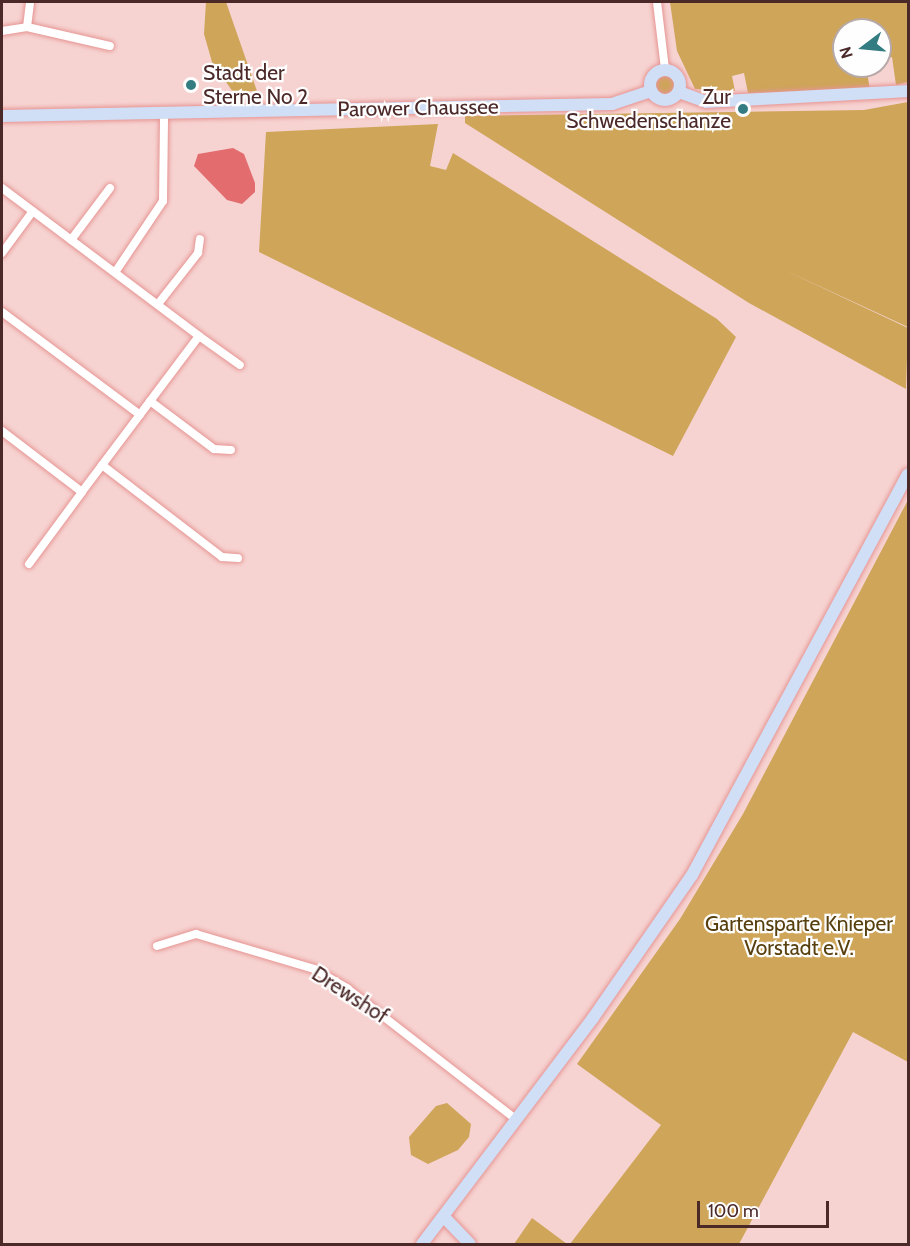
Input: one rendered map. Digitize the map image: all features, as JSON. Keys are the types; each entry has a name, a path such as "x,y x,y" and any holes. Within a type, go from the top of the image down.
{"street":[{"path":"27,27 30,2"},
{"path":"657,2 665,69"},
{"path":"2,31 27,27 110,46"},
{"path":"651,91 652,76 665,69"},
{"path":"665,69 678,76 679,92"},
{"name":"Parower Chaussee","path":"2,116 612,104 651,91 667,100 679,92 706,102 909,91"},
{"path":"116,271 163,201 164,113"},
{"path":"2,188 240,365"},
{"path":"71,240 110,188"},
{"path":"2,253 33,212"},
{"path":"158,304 198,253 200,239"},
{"path":"2,312 140,415"},
{"path":"29,564 199,336"},
{"path":"150,401 214,449 231,450"},
{"path":"3,432 82,492"},
{"path":"102,465 222,557 238,558"},
{"path":"422,1245 517,1120 692,875 909,474"},
{"name":"Drewshof","path":"157,946 196,934 314,969 348,989 517,1120"},
{"path":"444,1217 470,1245"}],"green space":[{"path":"206,2 226,2 257,91 233,92 212,62 204,34"},
{"path":"670,2 908,2 908,82 896,85 892,57 892,18 832,18 832,78 868,78 870,90 748,93 744,73 732,76 735,91 695,89 677,51"},
{"path":"665,75 672,78 675,85 672,92 665,95 658,92 655,85 658,78"},
{"path":"908,102 908,327 780,268 908,328 906,389 749,303 465,123 465,116 864,110"},
{"path":"438,124 430,166 446,170 453,153 717,319 736,337 673,456 259,252 266,132"},
{"name":"Gartensparte Knieper Vorstadt e.V.","path":"908,500 908,1062 853,1032 739,1244 570,1244 661,1125 577,1064 680,919 743,814"},
{"path":"447,1103 471,1124 469,1137 458,1150 428,1164 411,1155 409,1137 436,1106"},
{"path":"532,1218 567,1244 514,1244"}],"shaded area":[{"path":"233,148 244,154 255,183 255,192 242,204 227,200 194,166 198,154"}],"place":[{"name":"Stadt der Sterne No 2","path":"191,85"},
{"name":"Zur Schwedenschanze","path":"743,109"}]}
